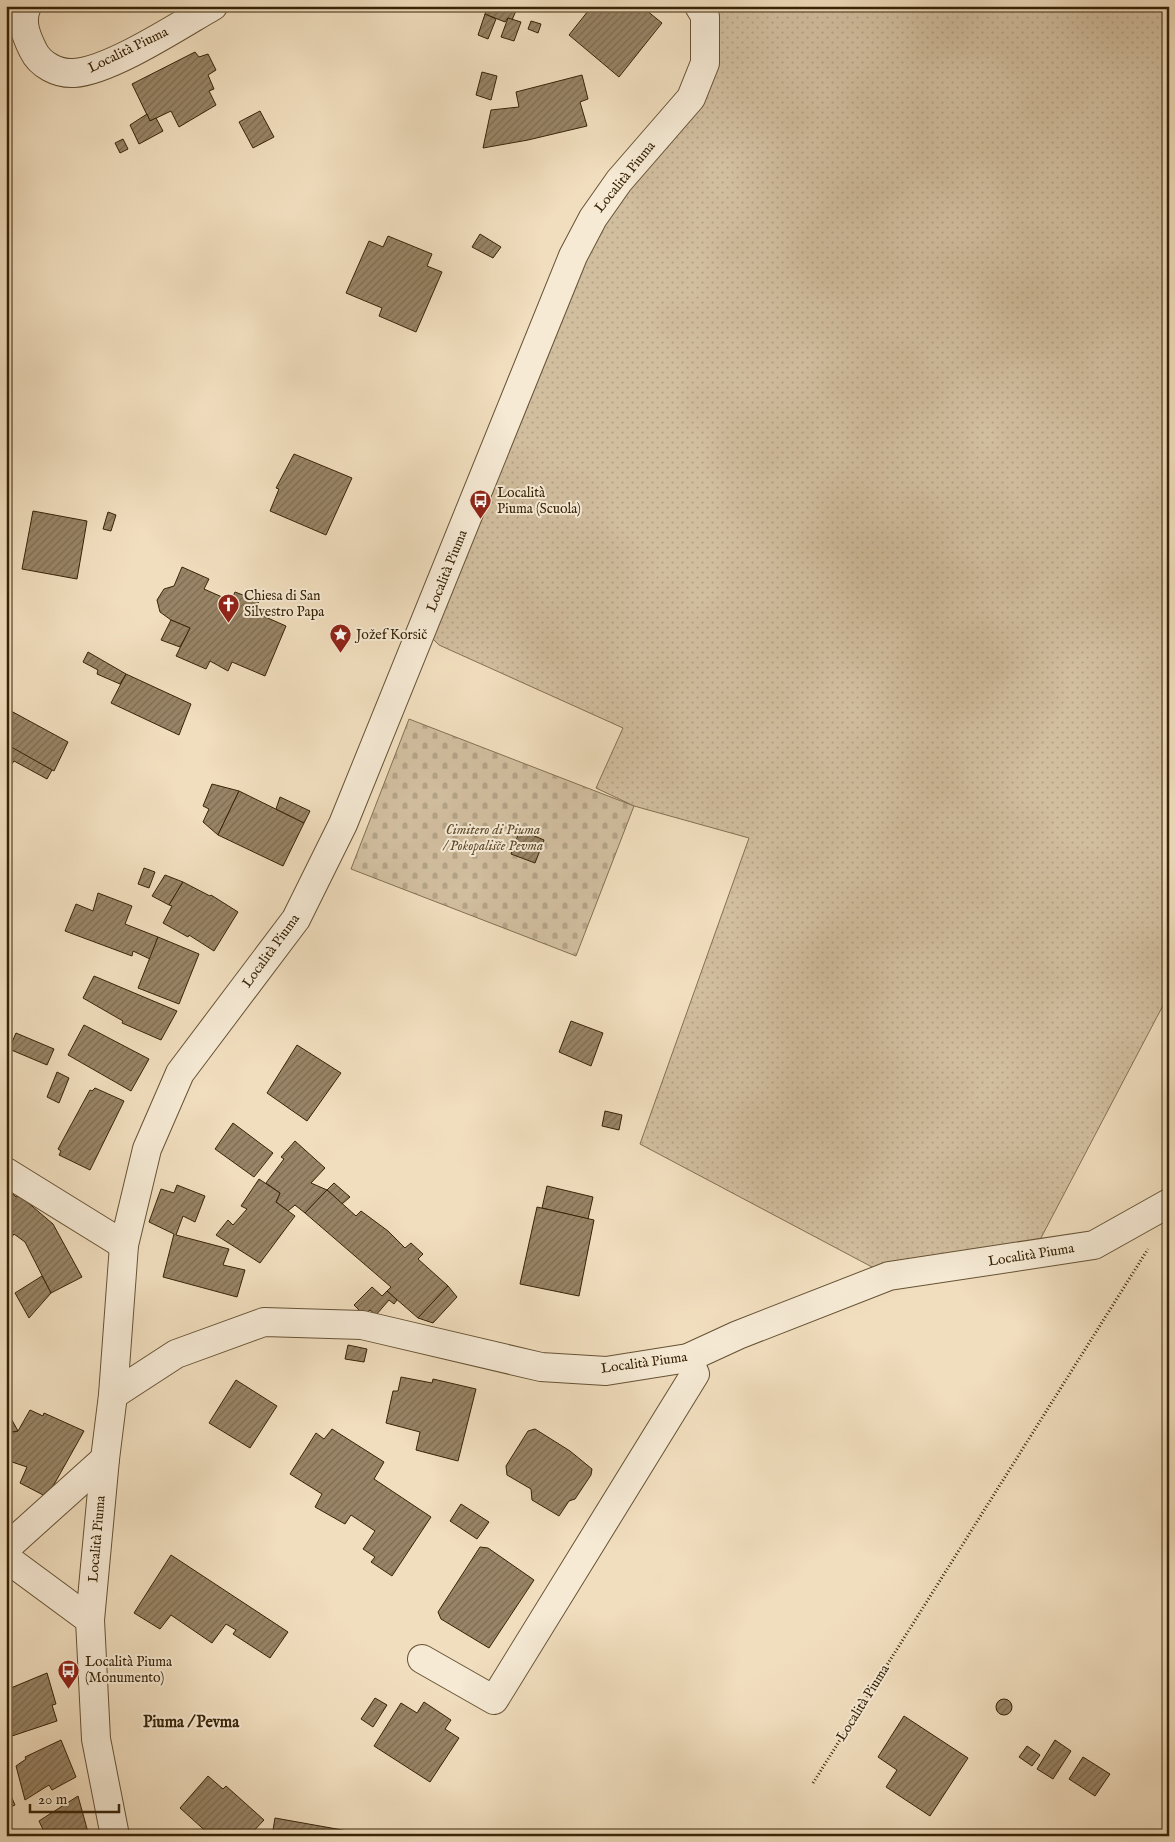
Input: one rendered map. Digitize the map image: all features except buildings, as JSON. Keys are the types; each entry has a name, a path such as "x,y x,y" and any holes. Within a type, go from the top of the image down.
{"street":[{"name":"Località Piuma","path":"27,6 23,24 34,54 48,67 59,72 74,73 94,68 130,52 213,6"},
{"name":"Località Piuma","path":"115,1836 96,1739 90,1620 113,1395 124,1245 147,1150 180,1073 296,919 343,824 573,256 593,218 619,181 692,98 705,63 705,16 699,6"},
{"path":"6,1172 124,1245"},
{"name":"Località Piuma","path":"113,1395 176,1354 264,1322 362,1325 541,1367 606,1370 688,1358 738,1335 889,1276 1094,1245 1169,1203"},
{"path":"422,1660 494,1700 695,1374 688,1358"},
{"name":"Località Piuma","path":"6,1548 105,1459"},
{"path":"6,1558 90,1620"}],"path":[{"name":"Località Piuma","path":"813,1783 1153,1242"}],"green space":[{"path":"699,6 1169,6 1169,994 1032,1255 889,1276 640,1144 749,838 634,806 596,788 623,728 439,645 424,630 573,256 691,98"},
{"name":"Cimitero di Piuma / Pokopališče Pevma","path":"409,719 634,806 576,956 351,869"}],"place":[{"name":"Località Piuma (Scuola)","path":"481,520"},
{"name":"Chiesa di San Silvestro Papa","path":"228,623"},
{"name":"Jožef Korsič","path":"340,654"},
{"name":"Località Piuma (Monumento)","path":"69,1689"}],"district":[{"name":"Piuma / Pevma","path":"191,1723"}]}
